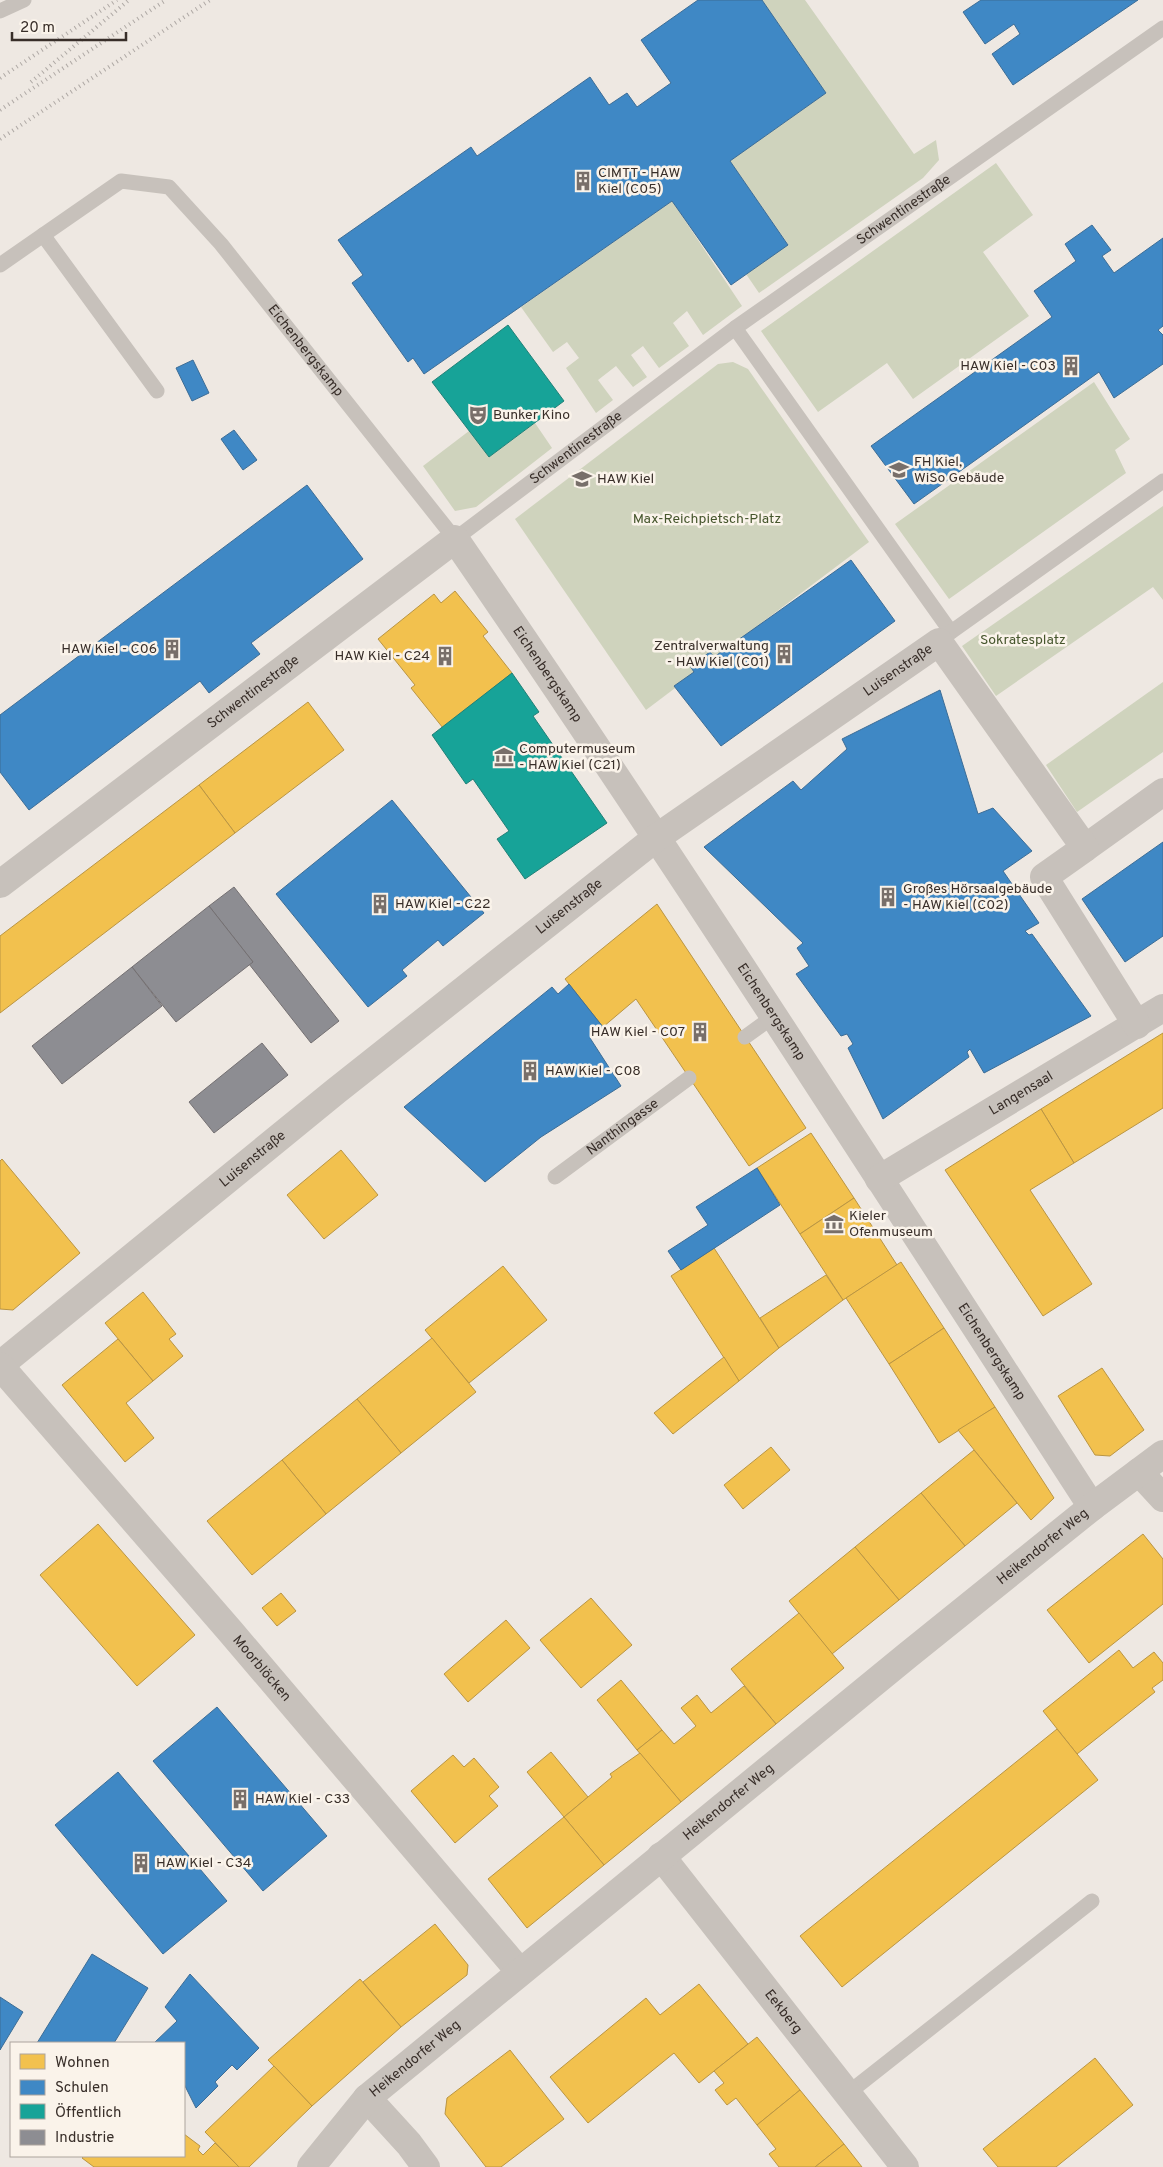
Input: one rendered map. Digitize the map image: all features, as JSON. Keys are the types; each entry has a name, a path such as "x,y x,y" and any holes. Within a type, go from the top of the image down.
{"street":[{"name":"Eichenbergskamp","path":"455,539 536,656 774,1016 1092,1507"},
{"name":"Schwentinestraße","path":"0,884 455,539"},
{"name":"Luisenstraße","path":"0,1366 336,1091 656,838 945,637"},
{"path":"945,637 1085,848"},
{"path":"1137,1025 1044,877 1163,792"},
{"name":"Langensaal","path":"879,1179 1163,1008"},
{"name":"Moorblöcken","path":"0,1366 230,1631 520,1972"},
{"name":"Heikendorfer Weg","path":"311,2167 367,2098 661,1856 1092,1507 1163,1454"},
{"path":"1139,1472 1163,1498"},
{"name":"Eekberg","path":"661,1856 905,2167"},
{"path":"367,2098 409,2144 426,2167"}],"lane":[{"path":"0,12 24,0"},
{"name":"Schwentinestraße","path":"455,539 735,328 1163,28"},
{"name":"Eichenbergskamp","path":"0,265 121,180 169,187 221,244 455,539"},
{"path":"43,235 157,391"},
{"path":"735,328 945,637"},
{"name":"Luisenstraße","path":"945,637 1163,481"},
{"path":"745,1037 774,1016"},
{"name":"Nanthingasse","path":"555,1177 689,1078"},
{"path":"848,2094 1092,1901"}],"green space":[{"path":"762,0 805,0 914,154 936,140 939,160 923,178 759,293 746,274 788,244 730,161 826,93"},
{"path":"996,163 1033,215 983,252 1029,316 913,399 887,363 818,412 761,331"},
{"path":"672,201 742,306 703,335 687,311 673,323 689,346 659,368 643,346 631,355 647,377 633,387 616,366 598,380 613,400 596,413 566,368 579,358 567,342 553,352 521,307"},
{"name":"Max-Reichpietsch-Platz","path":"733,362 748,369 869,542 646,710 515,519 718,364"},
{"path":"1094,382 1130,439 1115,450 1126,473 949,599 895,524"},
{"path":"535,423 552,448 476,507 455,511 423,466 469,431 489,457"},
{"name":"Sokratesplatz","path":"1163,506 1163,600 1153,587 996,696 962,646"},
{"path":"1163,682 1163,752 1077,812 1046,765"}],"building: Wohnen":[{"name":"HAW Kiel - C24","path":"455,591 488,632 483,636 512,673 443,728 411,688 415,685 378,639 434,594 441,603"},
{"path":"308,702 344,750 235,833 199,785"},
{"path":"199,785 235,833 0,1013 0,936"},
{"name":"HAW Kiel - C07","path":"657,904 806,1128 749,1166 636,999 603,1027 565,979"},
{"path":"1163,1033 1163,1108 1074,1163 1041,1109"},
{"path":"1041,1109 1074,1163 1030,1190 1092,1284 1043,1316 945,1170"},
{"path":"811,1133 854,1198 800,1234 757,1168"},
{"path":"341,1150 378,1195 324,1239 287,1195"},
{"path":"2,1159 80,1253 13,1310 0,1309 0,1161"},
{"path":"854,1198 897,1265 843,1300 800,1234"},
{"path":"714,1248 779,1348 739,1381 671,1276"},
{"path":"901,1262 944,1328 889,1364 846,1298"},
{"path":"503,1266 547,1320 469,1383 425,1330"},
{"path":"826,1275 843,1300 779,1348 760,1318"},
{"path":"143,1292 176,1334 169,1339 183,1356 153,1381 105,1323"},
{"path":"944,1328 995,1407 939,1443 889,1364"},
{"path":"432,1338 476,1392 401,1453 357,1399"},
{"path":"118,1339 153,1381 126,1403 154,1438 125,1462 62,1385"},
{"path":"724,1357 739,1381 673,1434 654,1413"},
{"path":"1102,1368 1144,1430 1110,1456 1095,1455 1058,1396"},
{"path":"357,1399 401,1453 326,1514 282,1460"},
{"path":"995,1407 1054,1498 1031,1520 958,1430"},
{"path":"771,1447 790,1470 743,1509 724,1485"},
{"path":"974,1450 1017,1503 965,1546 921,1493"},
{"path":"282,1460 326,1514 252,1575 207,1521"},
{"path":"921,1493 965,1546 899,1600 855,1547"},
{"path":"98,1524 195,1635 137,1686 40,1575"},
{"path":"1143,1534 1163,1559 1163,1604 1089,1663 1047,1610"},
{"path":"855,1547 899,1600 832,1654 789,1601"},
{"path":"281,1593 296,1611 277,1626 262,1608"},
{"path":"591,1598 632,1645 581,1688 540,1640"},
{"path":"799,1613 844,1668 776,1724 731,1669"},
{"path":"506,1620 530,1648 468,1702 444,1674"},
{"path":"1119,1650 1133,1668 1154,1652 1163,1663 1163,1680 1152,1688 1155,1692 1077,1754 1043,1711"},
{"path":"621,1680 662,1730 637,1750 597,1700"},
{"path":"744,1686 776,1724 681,1802 637,1750 662,1730 674,1744 696,1726 681,1708 697,1695 711,1713"},
{"path":"1057,1729 1098,1780 842,1987 800,1936"},
{"path":"551,1752 588,1797 564,1817 527,1772"},
{"path":"640,1753 681,1802 604,1865 564,1817 612,1777 610,1774"},
{"path":"453,1755 464,1767 474,1758 499,1787 489,1796 498,1806 455,1843 411,1791"},
{"path":"564,1817 604,1865 527,1928 488,1879"},
{"path":"435,1924 468,1965 467,1975 401,2027 363,1982"},
{"path":"360,1979 401,2027 312,2106 268,2060"},
{"path":"699,1984 748,2044 699,2083 674,2053 588,2123 550,2077 646,1998 660,2015"},
{"path":"757,2037 800,2090 757,2125 736,2098 727,2105 715,2090 724,2083 714,2071"},
{"path":"510,2050 564,2119 501,2167 486,2167 445,2114 447,2098"},
{"path":"1095,2058 1133,2105 1056,2167 998,2167 983,2149"},
{"path":"274,2066 312,2106 249,2167 239,2167 205,2132"},
{"path":"800,2090 844,2144 815,2167 779,2167 769,2154 776,2149 757,2125"},
{"path":"185,2135 200,2146 198,2150 203,2155 215,2143 239,2167 94,2167 82,2158 185,2157"},
{"path":"844,2144 862,2167 815,2167"}],"building: Schulen":[{"name":"CIMTT - HAW Kiel (C05)","path":"698,0 762,0 826,93 730,161 788,245 731,285 672,201 424,374 413,358 408,362 352,283 363,275 338,240 471,147 477,156 590,77 609,105 627,93 637,107 671,83 641,40"},
{"path":"981,0 1138,0 1013,85 992,54 1020,34 1014,24 985,44 963,12"},
{"name":"HAW Kiel - C03","path":"1092,225 1111,250 1102,256 1114,273 1163,238 1163,326 1158,330 1163,335 1163,364 1114,398 1099,372 914,504 871,446 1052,317 1034,291 1076,261 1065,244"},
{"path":"193,360 209,393 192,401 176,368"},
{"path":"234,430 257,460 243,470 221,439"},
{"name":"HAW Kiel - C06","path":"307,485 363,559 251,643 260,654 209,693 200,681 29,810 0,772 0,715"},
{"name":"Zentralverwaltung - HAW Kiel (C01)","path":"851,560 895,621 721,746 674,686 694,672 690,666 710,652 714,657"},
{"name":"Großes Hörsaalgebäude - HAW Kiel (C02)","path":"940,690 978,814 993,808 1032,851 1003,871 1039,923 1025,931 1029,935 1032,934 1091,1016 984,1073 970,1049 967,1052 969,1057 883,1119 848,1048 853,1044 847,1034 841,1036 796,974 809,966 797,948 803,943 704,847 793,781 801,790 847,749 842,739"},
{"name":"HAW Kiel - C22","path":"392,800 484,913 443,946 438,940 402,970 407,976 368,1007 276,894"},
{"path":"1163,842 1163,936 1125,962 1082,899"},
{"name":"HAW Kiel - C08","path":"569,984 603,1027 590,1038 621,1086 541,1137 485,1182 404,1107 552,987 558,994"},
{"path":"757,1168 780,1205 681,1270 668,1251 708,1225 696,1207"},
{"name":"HAW Kiel - C33","path":"217,1707 327,1836 263,1891 153,1761"},
{"name":"HAW Kiel - C34","path":"118,1772 227,1901 163,1954 55,1825"},
{"path":"92,1954 148,1988 115,2042 38,2042"},
{"path":"190,1974 259,2048 237,2070 232,2065 215,2082 218,2086 196,2108 185,2086 185,2042 155,2042 177,2021 165,2007"},
{"path":"0,1997 23,2012 0,2050"}],"building: Öffentlich":[{"path":"508,325 564,401 489,457 432,382"},
{"name":"Computermuseum - HAW Kiel (C21)","path":"512,673 539,712 533,716 607,823 525,879 497,839 509,831 473,779 466,784 432,735"}],"building: Industrie":[{"path":"234,887 339,1021 311,1043 249,964 253,962 209,906"},
{"path":"209,906 253,962 176,1022 132,967"},
{"path":"132,967 162,1006 62,1084 32,1046"},
{"path":"262,1043 288,1075 214,1133 189,1102"}],"railway":[{"path":"0,78 117,0"},
{"path":"31,82 129,0"},
{"path":"0,110 166,0"},
{"path":"0,139 210,0"}],"place":[{"name":"CIMTT - HAW Kiel (C05)","path":"583,181"},
{"name":"HAW Kiel - C03","path":"1071,366"},
{"name":"Bunker Kino","path":"478,415"},
{"name":"FH Kiel, WiSo Gebäude","path":"899,470"},
{"name":"HAW Kiel","path":"582,479"},
{"name":"HAW Kiel - C06","path":"172,649"},
{"name":"Zentralverwaltung - HAW Kiel (C01)","path":"784,654"},
{"name":"HAW Kiel - C24","path":"445,656"},
{"name":"Computermuseum - HAW Kiel (C21)","path":"504,757"},
{"name":"Großes Hörsaalgebäude - HAW Kiel (C02)","path":"888,897"},
{"name":"HAW Kiel - C22","path":"380,904"},
{"name":"HAW Kiel - C07","path":"700,1032"},
{"name":"HAW Kiel - C08","path":"530,1071"},
{"name":"Kieler Ofenmuseum","path":"834,1224"},
{"name":"HAW Kiel - C33","path":"240,1799"},
{"name":"HAW Kiel - C34","path":"141,1863"}]}
